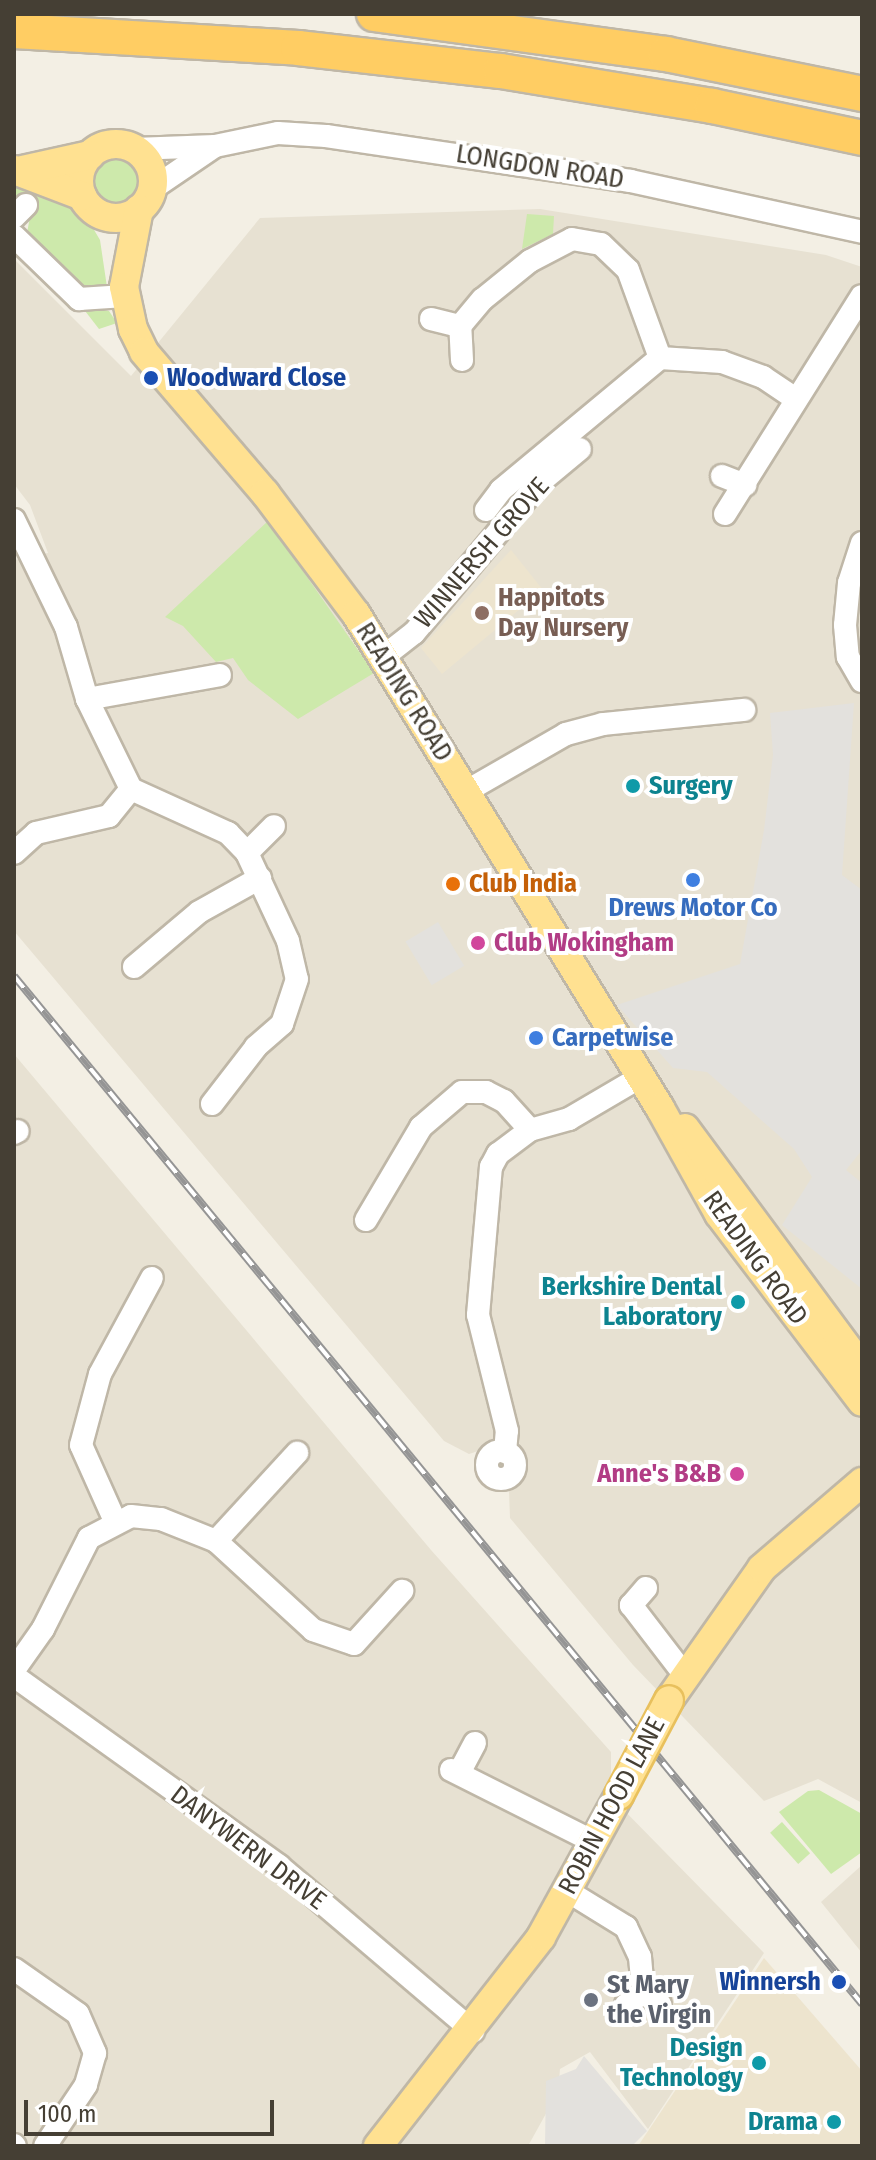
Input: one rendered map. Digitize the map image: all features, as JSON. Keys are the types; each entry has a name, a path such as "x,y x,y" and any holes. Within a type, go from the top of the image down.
{"highway":[{"path":"374,14 666,54 862,94"},
{"path":"14,31 298,48 501,71 712,106 862,138"}],"main road":[{"path":"16,170 90,155 108,145 134,149 149,166 146,199 124,286"},
{"path":"90,155 79,174 91,205"},
{"path":"16,170 121,217 146,199"},
{"name":"READING ROAD","path":"91,205 124,286 144,352 281,513 383,657 472,788 719,1214 862,1402"},
{"name":"READING ROAD","path":"660,1108 695,1138 862,1367"},
{"path":"834,1329 862,1350"},
{"name":"ROBIN HOOD LANE","path":"378,2146 473,2031 569,1892 684,1674 762,1568 860,1485"}],"street":[{"name":"LONGDON ROAD","path":"134,149 215,146 260,134 326,136 631,181 862,232"},
{"name":"LONGDON ROAD","path":"146,199 215,146"},
{"path":"14,236 79,299 124,286"},
{"path":"462,360 460,326 483,299 530,261 572,239 601,244 628,270 660,358"},
{"path":"725,514 794,398 831,350 862,296"},
{"path":"431,319 460,326"},
{"path":"486,510 501,490 660,358 722,362 763,377 794,398"},
{"name":"WINNERSH GROVE","path":"383,657 443,600 539,483 580,449"},
{"path":"722,476 745,485"},
{"path":"17,534 66,627 87,699 131,789 228,833 247,853 288,941 297,979 282,1024 256,1047 212,1104"},
{"path":"862,543 849,583 848,657 862,681"},
{"path":"87,699 220,675"},
{"path":"472,788 566,734 591,727 744,710"},
{"path":"14,853 36,833 109,816 131,789"},
{"path":"247,853 274,826"},
{"path":"134,967 199,912 260,878"},
{"path":"505,1452 507,1431 477,1296 491,1167 505,1148 530,1130 569,1119 639,1078"},
{"path":"366,1220 421,1127 462,1092 486,1092 504,1101 530,1130"},
{"path":"115,1521 81,1445 100,1374 152,1278"},
{"path":"216,1541 297,1453"},
{"path":"14,1670 43,1629 89,1538 115,1521 161,1519 216,1541 313,1630 354,1644 402,1591"},
{"path":"646,1588 631,1605 684,1674"},
{"name":"DANYWERN DRIVE","path":"14,1676 279,1866 473,2031"},
{"path":"475,1743 455,1771 596,1843"},
{"path":"569,1892 626,1927 640,1957 643,2001"},
{"path":"14,1969 78,2014 95,2053 86,2085 45,2146"}],"shaded area":[{"path":"540,209 826,255 862,267 862,1803 818,1779 764,1801 633,1665 510,1518 509,1491 519,1479 523,1461 518,1438 469,1454 444,1441 14,931 14,560 48,553 30,505 14,484 14,259 131,376 260,218"},
{"name":"Happitots Day Nursery","path":"511,550 543,590 442,674 421,648"},
{"path":"854,703 842,875 862,890 862,1150 846,1170 862,1183 862,1289 782,1225 812,1177 794,1149 707,1072 673,1068 617,1005 740,964 764,830 773,755 770,713"},
{"path":"438,922 464,966 432,985 405,942"},
{"path":"14,1054 431,1550 611,1752 611,1797 764,1953 648,2129 590,2052 560,2069 558,2092 528,2146 14,2146"},
{"path":"862,1865 862,1953 821,1902"},
{"path":"764,1958 862,2071 862,2146 638,2146"},
{"path":"584,2056 647,2131 632,2146 545,2146 546,2081 576,2069"}],"green space":[{"path":"116,156 134,163 141,181 134,199 116,206 98,199 91,181 98,163"},
{"path":"14,186 68,203 87,218 100,240 107,287 90,295 33,243 27,233 31,211 14,206"},
{"path":"527,214 554,216 553,234 522,249"},
{"path":"82,307 109,311 117,323 99,329"},
{"path":"268,521 374,673 298,719 248,680 233,658 216,662 183,626 165,617"},
{"path":"819,1790 862,1814 862,1852 831,1874 779,1812 808,1791"},
{"path":"782,1822 810,1853 798,1864 770,1833"}],"railway":[{"path":"14,976 862,2004"}],"place":[{"name":"Woodward Close","path":"151,378"},
{"name":"Happitots Day Nursery","path":"482,613"},
{"name":"Surgery","path":"633,786"},
{"name":"Drews Motor Co","path":"693,880"},
{"name":"Club India","path":"453,884"},
{"name":"Club Wokingham","path":"478,943"},
{"name":"Carpetwise","path":"536,1038"},
{"name":"Berkshire Dental Laboratory","path":"738,1302"},
{"name":"Anne's B&B","path":"737,1474"},
{"name":"Winnersh","path":"839,1982"},
{"name":"St Mary the Virgin","path":"591,2000"},
{"name":"Design Technology","path":"759,2063"},
{"name":"Drama","path":"834,2122"}]}
